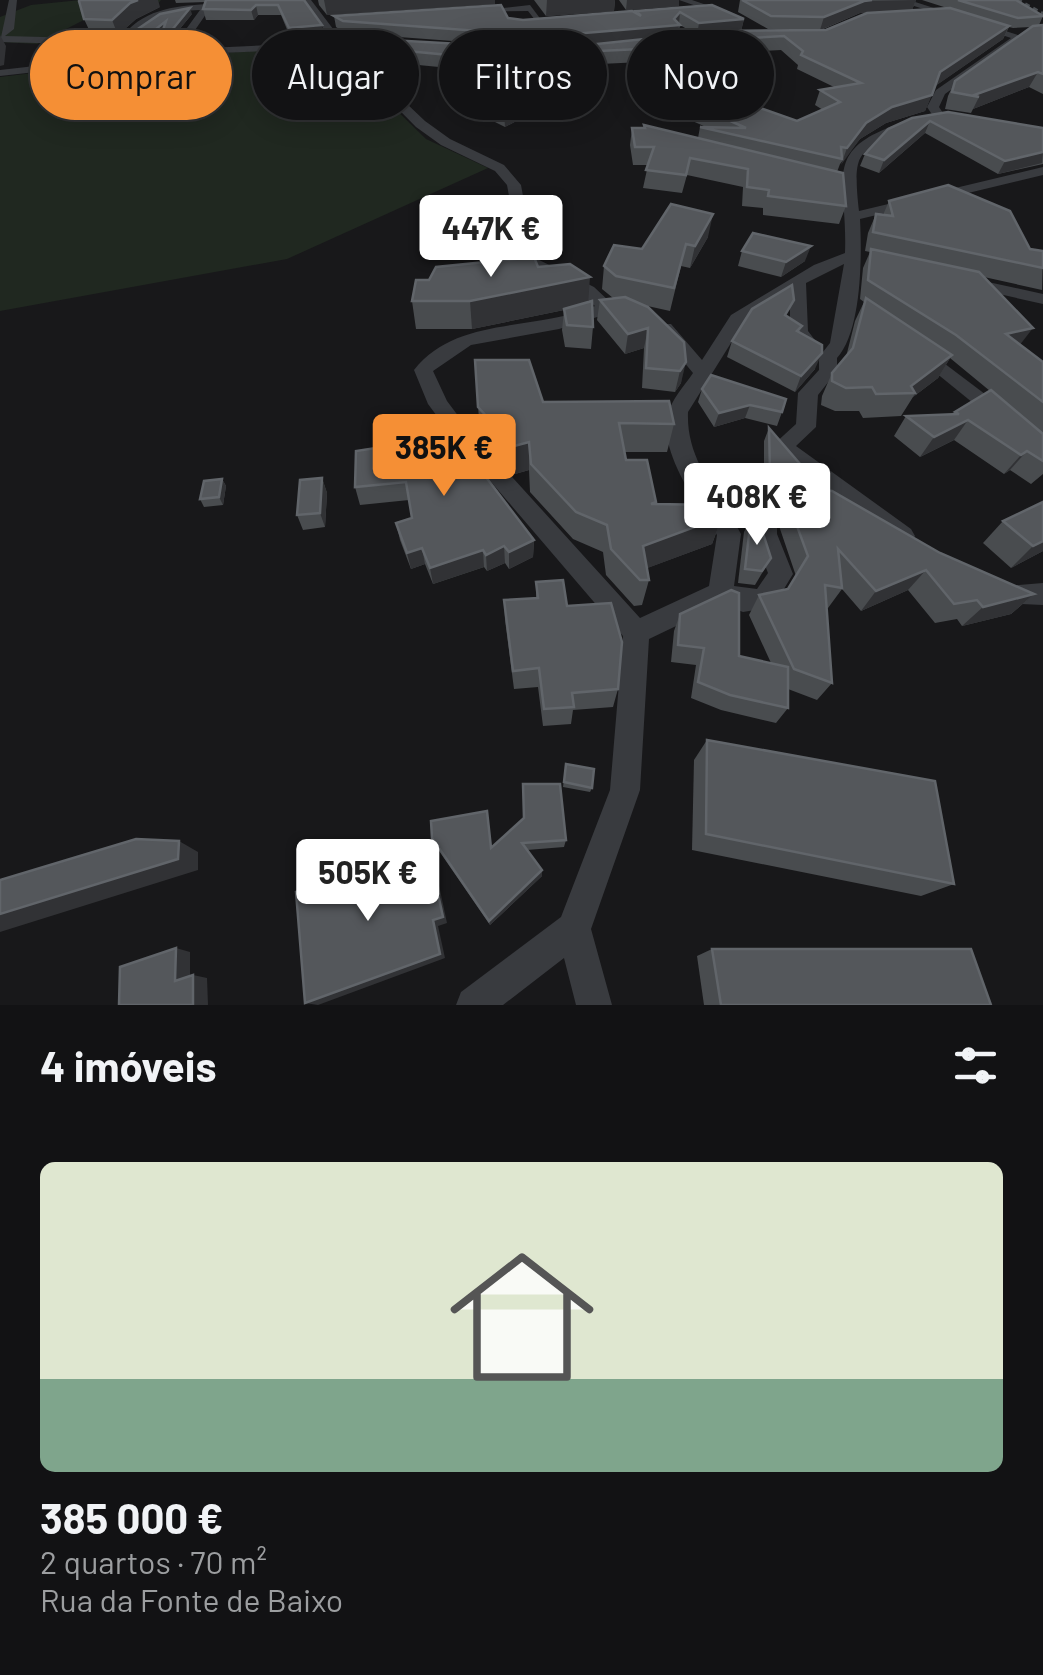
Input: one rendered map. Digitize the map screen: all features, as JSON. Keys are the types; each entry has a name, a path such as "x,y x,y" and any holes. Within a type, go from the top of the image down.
{"street":[{"path":"0,37 10,30 13,0"},
{"path":"307,0 326,30"},
{"path":"683,0 756,30"},
{"path":"900,0 1022,33 940,92 934,107 939,116"},
{"path":"179,1 210,2"},
{"path":"130,30 162,8 210,2"},
{"path":"192,30 210,2"},
{"path":"454,13 530,8 542,23"},
{"path":"512,9 523,25 560,22"},
{"path":"672,13 709,10"},
{"path":"910,16 947,14"},
{"path":"320,22 339,20"},
{"path":"0,37 30,40"},
{"path":"16,72 19,40"},
{"path":"0,74 30,70"},
{"path":"636,632 721,592 743,601 764,599 775,588 780,574 761,518 772,495 825,500 925,557 782,446 806,428 808,393 828,370 828,357 839,345 854,307 848,164 859,146 939,116 956,120"},
{"path":"419,120 436,136 503,171 516,188 516,204 504,229 525,259 588,291 606,307"},
{"path":"851,218 963,187 1043,172"},
{"path":"829,182 846,185"},
{"path":"721,592 728,534 689,474 676,421 701,372 737,318 850,256 868,260"},
{"path":"945,278 1043,300"},
{"path":"798,282 799,332 811,347 828,357"},
{"path":"474,1005 574,929 625,790 636,632 458,430 438,404 424,370 443,348 462,339 573,321 606,307 630,307 657,319 701,372"},
{"path":"906,341 1043,448"},
{"path":"980,584 1011,597 1043,594"},
{"path":"574,929 594,1005"}],"shaded area":[{"path":"81,0 161,0 156,6 111,6 64,30 30,30 30,44 0,42 0,17 31,5"},
{"path":"252,51 252,120 407,120 426,139 488,168 287,259 0,311 0,77 30,73 30,120 232,120 232,52"}],"building":[{"path":"80,0 138,0 112,20 84,19"},
{"path":"206,0 304,0 322,25 289,28 278,5 256,5 251,10 203,9"},
{"path":"742,0 872,0 824,17 771,16"},
{"path":"958,0 1016,0 1043,16 1018,18"},
{"path":"501,5 508,18 523,20 632,11 641,16 636,11 712,5 744,19 699,23 680,12 674,19 680,25 607,31 467,30 343,21 334,16"},
{"path":"190,8 172,30 163,30 166,21 155,30 136,30 160,14"},
{"path":"950,8 1009,26 940,72 932,95 892,107 866,123 847,148 841,147 842,159 700,127 746,128 728,120 774,120 774,113 797,121 840,102 820,90 861,83 801,55 803,51 784,36 774,37 774,30 826,30 867,13"},
{"path":"1043,25 1043,74 1038,72 974,95 979,97 952,92 955,81 1033,26"},
{"path":"627,41 627,50 607,51 607,43"},
{"path":"419,42 439,43 439,54 419,52"},
{"path":"948,112 1043,128 1043,152 1005,161 930,121 884,160 865,154 888,129 912,118"},
{"path":"644,125 843,173 846,206 768,196 769,190 747,187 748,169 690,158 686,175 646,170 654,147 635,147 632,128 645,128"},
{"path":"948,185 1010,211 1030,249 1043,251 1043,268 873,232 876,214 893,216 889,201"},
{"path":"671,204 713,214 695,246 686,244 674,288 616,276 604,266 614,245 642,249"},
{"path":"753,233 811,246 786,262 742,251"},
{"path":"871,249 979,272 1033,328 1006,334 1043,362 1043,402 956,335 868,280"},
{"path":"534,257 538,267 570,264 590,277 470,301 412,301 416,280 429,280 436,267"},
{"path":"792,285 794,300 785,315 802,326 797,331 822,345 822,353 801,376 732,341 752,309"},
{"path":"625,297 648,307 684,342 686,362 680,371 646,368 648,328 628,334 600,300"},
{"path":"866,298 952,355 911,386 915,393 876,394 872,387 846,388 832,381 832,373 853,348"},
{"path":"592,301 593,327 567,325 564,309"},
{"path":"475,360 529,360 543,402 669,401 674,424 619,423 626,460 647,460 656,502 651,504 721,505 722,517 643,546 649,580 640,580 611,549 607,525 576,512 531,464 529,442 514,446 478,407"},
{"path":"711,375 786,399 782,412 750,405 719,413 702,389"},
{"path":"991,390 1043,434 1043,461 1027,451 1021,455 968,420 934,437 906,416 959,414 955,412"},
{"path":"769,428 800,464 731,490 720,473 770,471"},
{"path":"460,435 486,465 479,468 534,540 509,552 504,546 486,555 483,550 430,568 422,548 407,553 396,523 412,518 406,482 355,487 356,451"},
{"path":"322,478 320,513 297,515 300,480"},
{"path":"222,479 219,497 200,499 204,481"},
{"path":"792,487 832,491 940,553 1034,594 983,607 977,600 954,604 926,570 876,591 838,549 842,588 825,585 832,683 794,669 759,595 788,589 808,556 786,496"},
{"path":"1043,502 1043,541 1033,546 1003,521"},
{"path":"751,518 758,518 771,558 762,571 745,569"},
{"path":"563,580 567,606 611,603 622,642 618,689 572,693 574,707 544,709 539,668 513,671 504,600 538,598 536,582"},
{"path":"731,590 739,593 739,656 788,667 788,708 730,695 698,682 704,648 678,645 680,614"},
{"path":"707,740 935,781 954,884 706,834"},
{"path":"566,764 594,769 592,788 564,782"},
{"path":"523,784 560,784 566,840 522,843 542,870 489,921 432,838 431,821 487,811 491,848 524,818"},
{"path":"136,839 179,841 178,859 0,914 0,880"},
{"path":"428,848 443,917 433,920 440,954 305,1003 296,892"},
{"path":"176,948 175,981 193,975 193,1005 119,1005 120,967"},
{"path":"712,949 971,949 991,1005 721,1005"}],"railway":[{"path":"1017,0 1043,14"}]}
